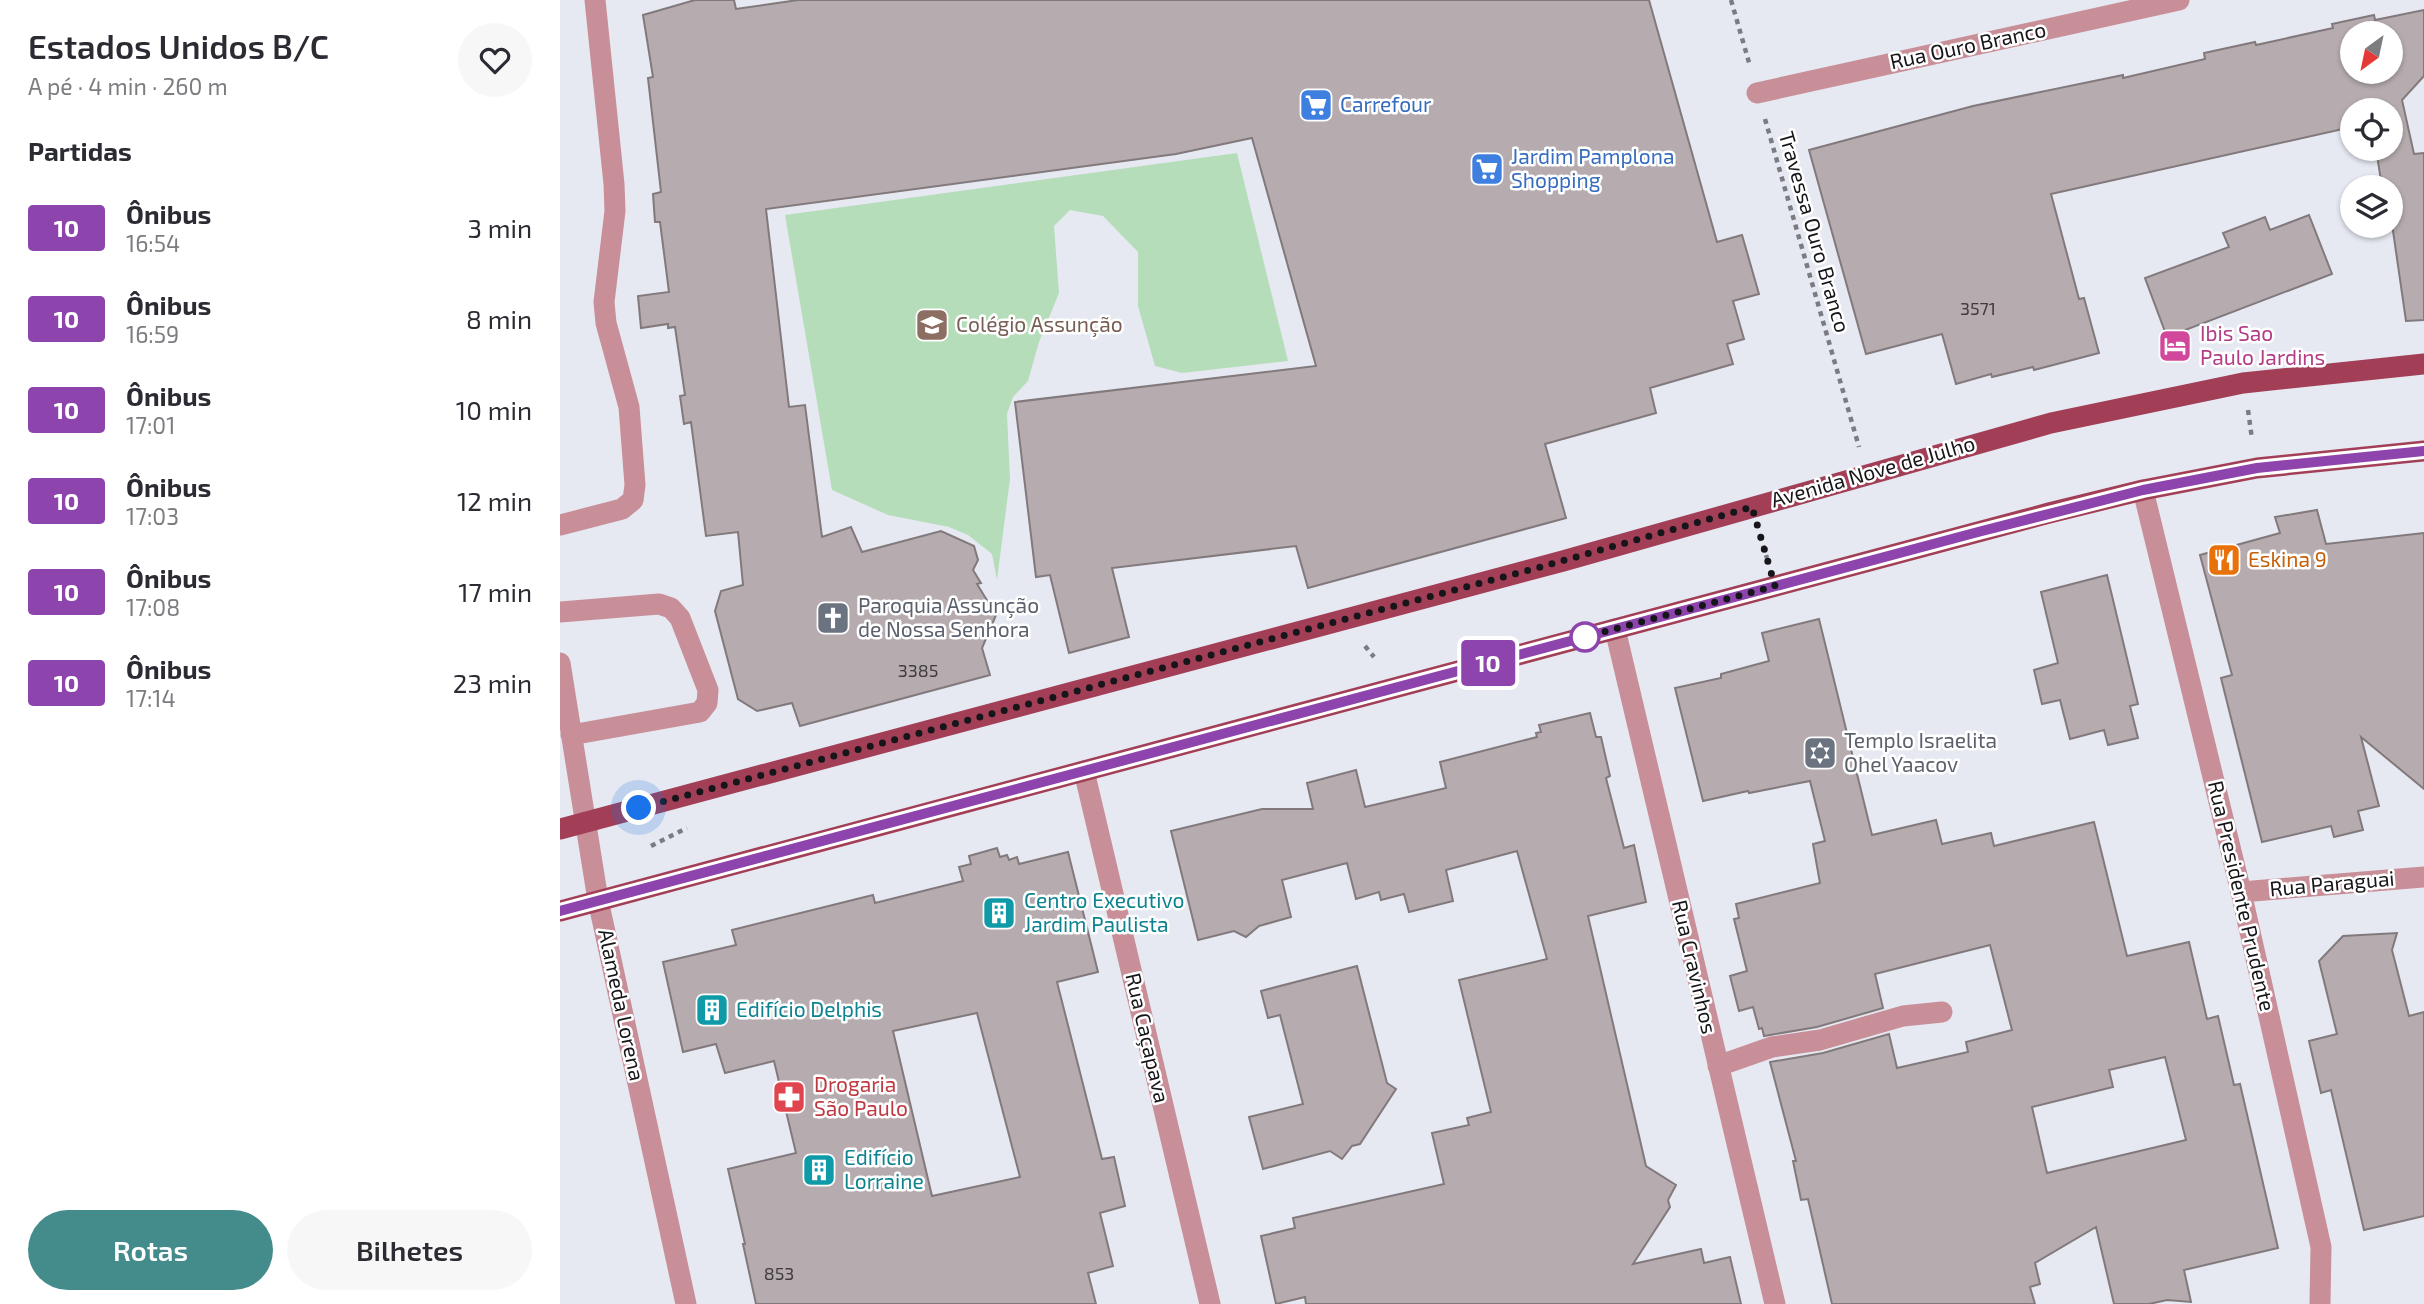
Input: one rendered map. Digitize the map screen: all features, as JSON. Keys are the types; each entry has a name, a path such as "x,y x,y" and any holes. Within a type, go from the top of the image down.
{"main road":[{"name":"Avenida Nove de Julho","path":"560,829 1550,565 2051,422 2243,383 2424,364"},
{"path":"560,911 2143,490 2257,468 2424,451"}],"street":[{"path":"560,525 622,509 633,500 635,485 629,407 606,323 604,302 615,211 595,0"},
{"name":"Rua Ouro Branco","path":"1757,93 2179,0"},
{"name":"Rua Presidente Prudente","path":"2143,490 2241,892 2321,1247 2320,1304"},
{"path":"560,612 659,604 671,608 680,618 708,690 707,703 700,712 571,735"},
{"name":"Rua Cravinhos","path":"1615,629 1775,1304"},
{"name":"Alameda Lorena","path":"560,663 598,900 686,1304"},
{"name":"Rua Caçapava","path":"1083,771 1210,1304"},
{"name":"Rua Paraguai","path":"2241,892 2424,877"},
{"path":"1718,1066 1772,1047 1820,1040 1903,1016 1942,1012"}],"path":[{"name":"Travessa Ouro Branco","path":"1731,0 1866,474"},
{"path":"2243,383 2257,468"},
{"path":"1752,507 1775,586"}],"green space":[{"path":"1237,153 1288,361 1182,373 1155,366 1138,306 1138,252 1103,216 1070,210 1054,226 1059,293 1039,342 1028,381 1013,397 1007,414 1010,479 997,580 992,554 968,535 949,527 888,515 832,490 785,215"}],"building":[{"path":"695,0 734,0 736,9 798,0 1649,0 1717,242 1742,235 1759,294 1733,301 1744,339 1727,344 1733,364 1650,388 1656,413 1545,444 1566,518 1308,588 1296,546 1112,568 1129,637 1069,653 1050,575 1036,577 1015,402 1316,366 1252,138 1176,154 766,209 789,407 805,405 822,537 851,527 862,552 941,531 974,546 978,560 973,570 981,583 977,584 996,615 982,648 990,675 800,726 792,703 757,711 738,699 715,611 721,591 743,585 738,532 706,536 691,422 684,424 680,396 685,395 675,327 668,328 668,324 641,328 638,296 669,292 660,222 655,222 653,194 661,192 648,78 653,77 643,15"},
{"path":"2424,10 2424,76 2403,99 2340,98 2340,130 2051,194 2079,299 2084,298 2099,353 2034,370 2033,367 1992,377 1991,374 1956,384 1942,334 1866,354 1809,150 1973,106 2123,75 2123,78 2205,59 2204,53 2333,28 2332,24 2340,22 2340,84 2403,84 2403,21 2346,21 2374,15 2375,20"},
{"path":"2403,104 2414,154 2424,153 2424,320 2406,321 2394,238 2403,238 2403,175 2380,175 2378,161 2403,161"},
{"path":"2309,215 2332,274 2167,337 2145,278 2229,247 2223,233 2265,217 2270,230"},
{"path":"2317,510 2326,544 2424,533 2424,789 2361,737 2379,806 2358,811 2363,830 2334,837 2331,826 2262,842 2221,678 2232,675 2200,555 2280,533 2275,517"},
{"path":"2107,575 2138,704 2130,706 2138,738 2108,745 2104,730 2070,739 2060,700 2042,704 2034,670 2058,663 2041,592"},
{"path":"1819,619 1872,835 1936,820 1942,844 1991,833 1994,846 2094,822 2127,956 2189,942 2207,1019 2218,1016 2234,1085 2240,1084 2278,1248 2184,1270 2191,1302 2167,1300 2149,1304 2114,1304 2096,1227 2035,1263 2040,1284 2030,1287 2035,1304 1832,1304 1808,1199 1801,1200 1793,1161 1796,1161 1770,1062 1823,1053 1889,1034 1897,1068 1968,1052 1966,1042 2012,1030 1990,945 1875,974 1883,1008 1817,1027 1764,1036 1762,1028 1759,1029 1753,1007 1739,1011 1730,976 1747,971 1734,919 1739,918 1736,904 1820,883 1813,844 1825,841 1810,781 1703,801 1675,688 1721,678 1721,674 1769,661 1762,633","holes":["2165,1057 2186,1140 2047,1173 2032,1107 2113,1087 2109,1070"]},
{"path":"1590,713 1596,737 1601,737 1610,776 1606,778 1624,848 1634,845 1646,902 1588,916 1646,1166 1676,1185 1668,1200 1670,1207 1633,1264 1701,1249 1704,1263 1730,1257 1741,1304 1306,1304 1305,1297 1276,1304 1261,1236 1295,1228 1293,1218 1444,1184 1432,1133 1469,1125 1467,1118 1491,1112 1459,980 1547,959 1517,851 1446,870 1453,901 1409,912 1404,894 1381,900 1379,892 1356,899 1347,863 1282,880 1291,917 1259,926 1246,937 1234,931 1198,940 1171,831 1262,809 1313,809 1307,783 1356,770 1365,807 1446,788 1440,762 1537,737 1536,733 1541,732 1539,725"},
{"path":"997,848 1000,857 1007,855 1009,860 1017,857 1019,864 1068,852 1098,972 1057,982 1102,1159 1114,1157 1125,1206 1100,1213 1113,1266 1088,1273 1096,1304 756,1304 728,1169 796,1153 774,1061 725,1073 716,1044 683,1052 663,962 736,945 732,930 873,895 875,903 963,881 959,867 971,864 969,856","holes":["977,1013 1020,1177 932,1196 893,1031"]},
{"path":"2397,933 2392,950 2409,1016 2424,1012 2424,1216 2364,1230 2331,1090 2321,1093 2309,1041 2337,1034 2319,961 2343,936"},
{"path":"1357,966 1387,1083 1396,1089 1360,1144 1352,1146 1342,1159 1330,1151 1263,1169 1249,1117 1303,1104 1280,1015 1268,1018 1261,991"}],"bus line":[{"name":"10","path":"560,911 2143,490 2257,468 2424,451"}],"place":[{"name":"Carrefour","path":"1316,105"},
{"name":"Jardim Pamplona Shopping","path":"1487,169"},
{"name":"Colégio Assunção","path":"932,325"},
{"name":"Ibis Sao Paulo Jardins","path":"2175,346"},
{"name":"Eskina 9","path":"2224,560"},
{"name":"Paroquia Assunção de Nossa Senhora","path":"833,618"},
{"name":"Templo Israelita Ohel Yaacov","path":"1820,753"},
{"name":"Centro Executivo Jardim Paulista","path":"999,913"},
{"name":"Edifício Delphis","path":"712,1010"},
{"name":"Drogaria São Paulo","path":"789,1097"},
{"name":"Edifício Lorraine","path":"819,1170"}],"route":[{"path":"639,808 1537,568 1752,507 1775,586 1585,637"}]}
